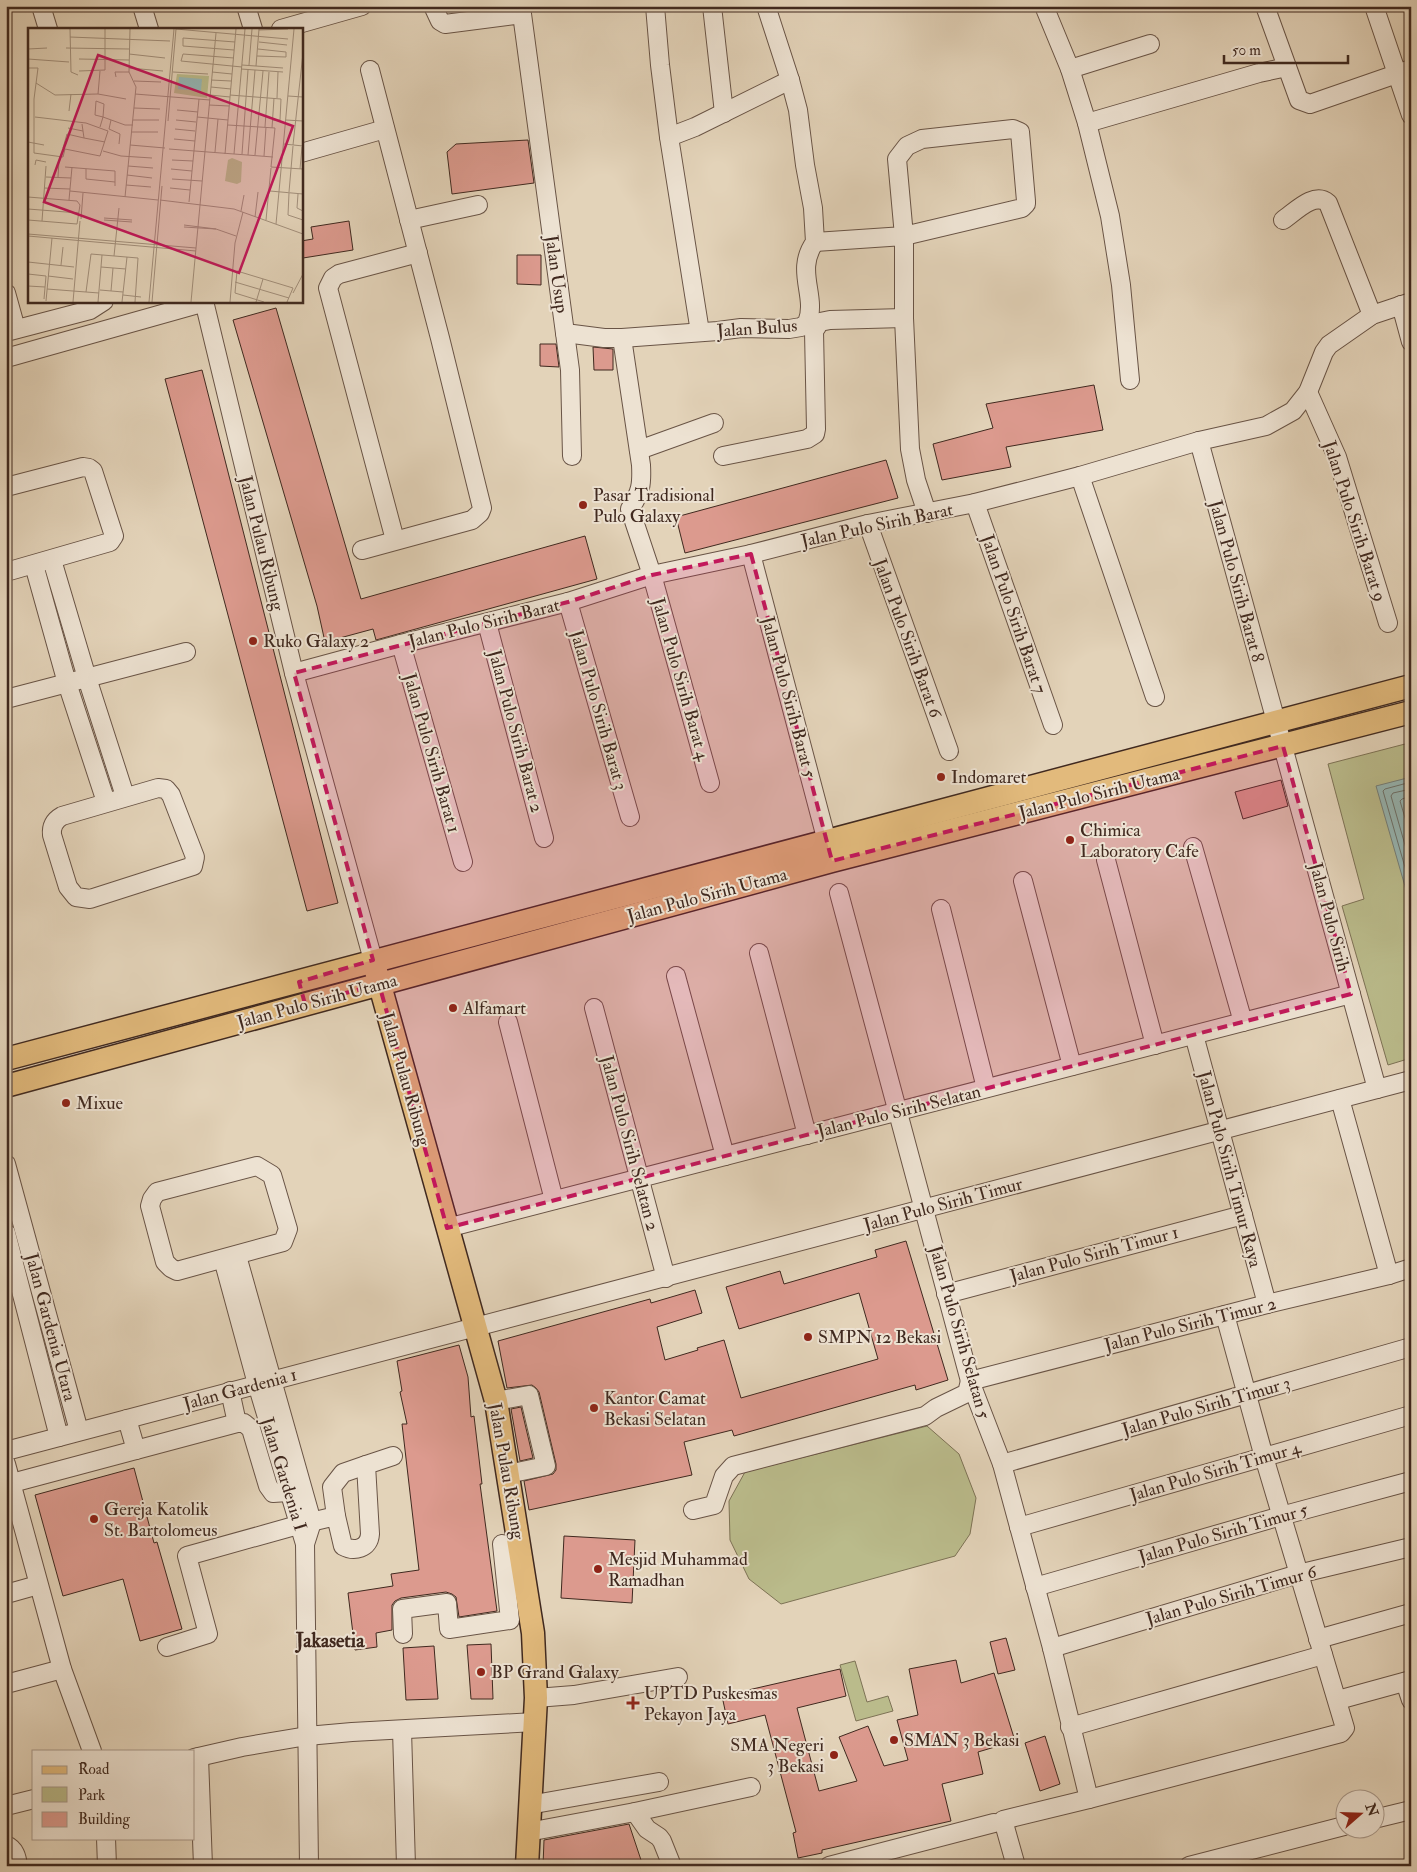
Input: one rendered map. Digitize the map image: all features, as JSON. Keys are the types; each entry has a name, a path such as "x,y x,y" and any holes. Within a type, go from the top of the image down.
{"main road":[{"name":"Jalan Pulo Sirih Utama","path":"6,1086 452,965 830,851 1276,722 1411,686"},
{"name":"Jalan Pulo Sirih Utama","path":"6,1059 299,982 373,960 1283,746 1411,712"},
{"path":"446,942 452,965"},
{"name":"Jalan Pulau Ribung","path":"373,960 496,1401 508,1474 515,1578 533,1633 536,1698 527,1866"},
{"path":"299,982 305,1004"},
{"path":"50,1048 56,1073"}],"street":[{"path":"42,6 48,28"},
{"path":"142,6 149,28"},
{"path":"246,6 253,28"},
{"path":"285,28 362,6"},
{"name":"Jalan Usup","path":"433,6 440,21 445,24 522,10 564,333 604,338 622,338"},
{"path":"655,6 669,137 700,332"},
{"path":"712,6 724,113"},
{"name":"Jalan Bulus","path":"622,338 741,328 784,330 805,326 809,314 805,266 809,251 815,242 812,208 798,110 766,6"},
{"path":"1044,6 1070,69 1087,122 1110,216 1121,285 1130,380"},
{"path":"1266,6 1299,100 1310,104 1404,72"},
{"path":"1374,6 1404,72 1411,115"},
{"path":"1070,69 1150,44"},
{"path":"1087,122 1259,73 1287,67"},
{"path":"362,550 472,520 480,514 482,508 370,70"},
{"path":"669,137 695,127 790,80"},
{"path":"302,153 385,129"},
{"path":"815,242 904,236 1022,208 1026,201 1020,132 1009,130 922,139 907,146 897,159 904,236 904,318 910,449 916,480 927,513"},
{"path":"1283,220 1314,198 1322,199 1328,203 1372,315"},
{"path":"409,220 478,205"},
{"path":"395,540 328,288 339,274 418,254"},
{"path":"6,293 11,330 90,310 102,302"},
{"path":"6,358 204,302"},
{"name":"Jalan Pulau Ribung","path":"204,302 294,673 373,960"},
{"path":"1406,303 1411,342"},
{"name":"Jalan Pulo Sirih Barat","path":"294,673 568,602 652,575 750,554 868,524 975,504 1080,476 1199,440 1266,426 1293,411 1308,392 1326,348 1372,315 1406,303"},
{"path":"723,456 807,439 815,434 814,331 820,322 830,320 904,318"},
{"path":"564,333 570,370 572,456"},
{"path":"622,338 639,450 641,486 638,497 630,509 652,575"},
{"name":"Jalan Pulo Sirih Barat 9","path":"1308,392 1337,457 1388,623"},
{"path":"639,450 714,424"},
{"name":"Jalan Pulo Sirih Barat 8","path":"1199,440 1283,746"},
{"path":"6,487 83,467 89,468 93,471 114,533 110,542 6,572"},
{"path":"1080,476 1155,697"},
{"name":"Jalan Pulo Sirih Barat 7","path":"975,504 1053,725"},
{"name":"Jalan Pulo Sirih Barat 6","path":"868,524 949,751"},
{"name":"Jalan Pulo Sirih Barat 5","path":"750,554 830,851"},
{"path":"52,560 125,796"},
{"path":"34,565 67,683 106,802"},
{"name":"Jalan Pulo Sirih Barat 4","path":"652,575 710,783"},
{"name":"Jalan Pulo Sirih Barat 3","path":"568,602 630,817"},
{"name":"Jalan Pulo Sirih Barat 2","path":"487,623 544,838"},
{"name":"Jalan Pulo Sirih Barat 1","path":"401,644 463,862"},
{"path":"6,699 186,652"},
{"name":"Jalan Pulo Sirih","path":"1283,746 1377,1089"},
{"path":"158,788 166,789 169,792 195,857 195,863 190,868 90,899 76,897 68,887 52,829 56,819 125,796 158,788"},
{"path":"1193,847 1243,1022"},
{"path":"1106,860 1155,1045"},
{"path":"1023,881 1072,1066"},
{"name":"Jalan Pulo Sirih Selatan 5","path":"839,893 970,1381 1002,1464 1052,1648 1089,1799"},
{"path":"941,909 986,1088"},
{"path":"759,953 807,1135"},
{"path":"676,976 725,1156"},
{"name":"Jalan Pulo Sirih Selatan","path":"447,1228 1351,994"},
{"name":"Jalan Pulo Sirih Selatan 2","path":"594,1008 666,1278"},
{"path":"508,1022 554,1200"},
{"name":"Jalan Pulo Sirih Timur Raya","path":"1194,1035 1267,1304"},
{"name":"Jalan Pulo Sirih Timur","path":"474,1327 666,1278 1411,1080"},
{"path":"1340,1098 1390,1275"},
{"name":"Jalan Gardenia Utara","path":"6,1164 79,1431"},
{"path":"258,1166 272,1174 288,1229 283,1242 230,1257 178,1271 171,1268 165,1262 150,1206 152,1199 158,1192 258,1166"},
{"name":"Jalan Pulo Sirih Timur 1","path":"946,1294 1243,1214"},
{"path":"6,1233 59,1437"},
{"path":"230,1257 264,1383"},
{"name":"Jalan Pulo Sirih Timur 2","path":"970,1381 1267,1304 1390,1275 1411,1268"},
{"path":"1016,1866 1003,1820 1341,1733 1345,1728 1281,1516 1225,1315"},
{"name":"Jalan Gardenia 1","path":"6,1451 474,1327"},
{"name":"Jalan Pulo Sirih Timur 3","path":"1002,1464 1411,1347"},
{"path":"693,1510 714,1505 724,1476 733,1466 925,1416 966,1392 970,1381"},
{"name":"Jalan Gardenia I","path":"264,1383 288,1492 305,1523"},
{"name":"Jalan Gardenia I","path":"264,1383 305,1523 309,1866"},
{"path":"230,1392 237,1423"},
{"path":"496,1401 529,1395 546,1466 508,1474"},
{"name":"Jalan Pulo Sirih Timur 4","path":"1019,1527 1411,1415"},
{"path":"127,1419 136,1450"},
{"path":"12,1483 237,1423 244,1423 251,1429 268,1486 273,1493 288,1492"},
{"path":"366,1465 370,1534 368,1543 355,1549 343,1546 332,1487 343,1474 366,1465 393,1456"},
{"path":"6,1464 62,1669 92,1750"},
{"name":"Jalan Pulo Sirih Timur 5","path":"1035,1587 1281,1516 1411,1481"},
{"path":"167,1647 208,1634 187,1556 336,1516"},
{"path":"403,1634 402,1609 447,1603 449,1628 510,1620 515,1578 502,1544"},
{"name":"Jalan Pulo Sirih Timur 6","path":"1052,1648 1298,1574 1411,1547"},
{"path":"6,1594 38,1585"},
{"path":"1318,1639 1411,1613"},
{"path":"1070,1727 1323,1656"},
{"path":"6,1684 62,1669"},
{"path":"536,1698 574,1695 678,1677"},
{"path":"1338,1700 1408,1681 1411,1700"},
{"path":"203,1866 196,1758 242,1746 307,1736 535,1722"},
{"path":"402,1730 406,1866"},
{"path":"529,1805 659,1782"},
{"path":"528,1832 635,1812 751,1787"},
{"path":"6,1806 32,1800"},
{"path":"1384,1817 1411,1810"},
{"path":"635,1812 647,1829 662,1841 672,1866"},
{"path":"829,1866 994,1823"},
{"path":"1189,1866 1235,1860 1334,1829"},
{"path":"106,1840 107,1866"},
{"path":"6,1845 11,1847 16,1854 18,1866"}],"highlighted area":[{"path":"751,554 832,861 1283,746 1351,994 447,1228 379,984 305,1004 299,982 373,960 294,673 568,602 652,575"}],"green space":[{"path":"1405,744 1411,758 1411,1058 1388,1065 1342,906 1364,899 1328,764"},
{"path":"927,1426 959,1454 976,1498 970,1534 955,1556 781,1604 749,1579 730,1540 729,1501 745,1472"},
{"path":"855,1661 867,1702 888,1696 893,1711 856,1721 840,1665"}],"water":[{"path":"1411,777 1411,907 1376,786"}],"building":[{"path":"528,140 534,183 452,194 447,152 456,144"},
{"path":"349,221 353,250 303,258 302,241 313,239 311,227"},
{"path":"517,255 541,255 541,285 517,284"},
{"path":"276,308 361,599 585,536 597,579 376,640 373,629 325,642 317,606 233,320"},
{"path":"540,344 556,344 559,367 540,366"},
{"path":"593,347 613,349 613,370 594,370"},
{"name":"Ruko Galaxy 2","path":"202,370 338,903 307,911 165,379"},
{"path":"1094,385 1103,430 1006,447 1011,467 942,480 933,444 993,428 986,404"},
{"path":"886,460 898,498 685,553 676,517"},
{"path":"1281,780 1288,806 1243,819 1235,792"},
{"path":"906,1241 948,1380 916,1390 915,1385 734,1436 732,1430 684,1442 692,1475 529,1510 524,1481 553,1474 556,1470 556,1464 539,1392 532,1385 507,1388 498,1341 650,1299 651,1303 695,1290 702,1313 657,1327 665,1360 724,1340 741,1398 878,1359 859,1293 739,1329 726,1287 780,1271 784,1284 877,1257 875,1250"},
{"path":"459,1345 468,1377 471,1417 474,1416 482,1484 480,1484 497,1611 459,1617 456,1597 446,1592 401,1598 392,1605 392,1630 376,1633 377,1647 355,1650 348,1593 393,1586 391,1574 419,1570 402,1424 407,1424 400,1392 402,1391 397,1361"},
{"path":"521,1407 533,1458 520,1461 511,1409"},
{"name":"Gereja Katolik St. Bartolomeus","path":"134,1468 154,1543 157,1542 182,1629 140,1641 123,1579 63,1596 35,1495"},
{"name":"Mesjid Muhammad Ramadhan","path":"564,1536 635,1540 632,1603 561,1598"},
{"path":"1006,1638 1015,1670 998,1674 990,1642"},
{"name":"BP Grand Galaxy","path":"491,1644 493,1699 471,1699 467,1645"},
{"path":"434,1646 438,1699 406,1700 403,1648"},
{"path":"956,1660 961,1683 994,1673 1015,1741 978,1752 983,1774 942,1784 951,1821 822,1850 822,1853 798,1858 793,1833 796,1832 765,1715 728,1724 722,1696 840,1669 846,1696 797,1708 819,1791 857,1781 839,1737 868,1726 884,1766 908,1760 897,1720 918,1715 909,1669"},
{"path":"1045,1736 1060,1784 1040,1791 1025,1743"},
{"path":"629,1824 643,1866 543,1866 544,1840"}],"place":[{"name":"Pasar Tradisional Pulo Galaxy","path":"583,505"},
{"name":"Ruko Galaxy 2","path":"253,641"},
{"name":"Indomaret","path":"941,777"},
{"name":"Chimica Laboratory Cafe","path":"1070,840"},
{"name":"Alfamart","path":"453,1008"},
{"name":"Mixue","path":"66,1103"},
{"name":"SMPN 12 Bekasi","path":"808,1337"},
{"name":"Kantor Camat Bekasi Selatan","path":"594,1408"},
{"name":"Gereja Katolik St. Bartolomeus","path":"94,1519"},
{"name":"Mesjid Muhammad Ramadhan","path":"598,1569"},
{"name":"BP Grand Galaxy","path":"481,1672"},
{"name":"UPTD Puskesmas Pekayon Jaya","path":"633,1703"},
{"name":"SMAN 3 Bekasi","path":"894,1740"},
{"name":"SMA Negeri 3 Bekasi","path":"834,1755"}],"district":[{"name":"Jakasetia","path":"330,1640"}]}
